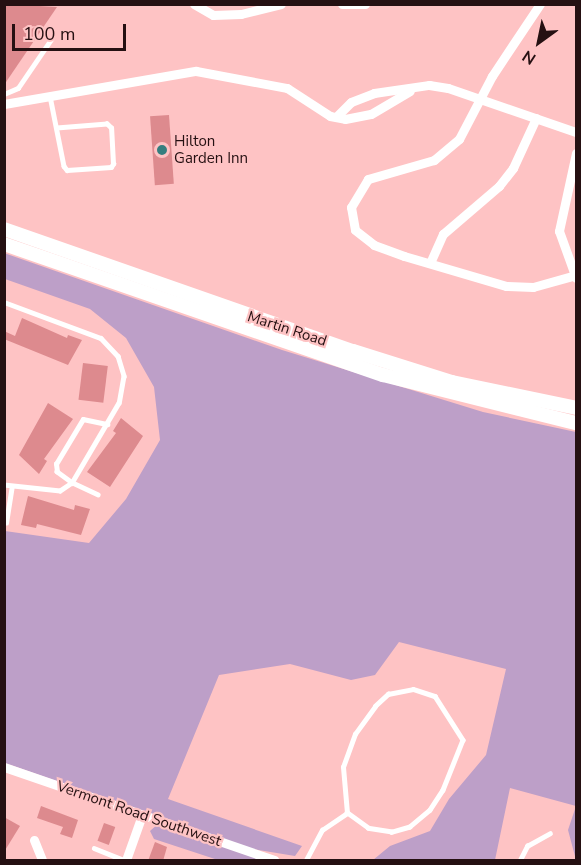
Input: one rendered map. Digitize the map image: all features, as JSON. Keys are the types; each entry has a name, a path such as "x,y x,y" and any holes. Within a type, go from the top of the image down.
{"main road":[{"name":"Martin Road","path":"4,229 375,358 452,382 576,408"},
{"name":"Martin Road","path":"4,244 383,375 576,423"}],"street":[{"path":"194,4 213,15 241,14 281,4"},
{"path":"342,4 365,4"},
{"path":"540,4 502,59 459,140 434,160 368,179 351,207 355,230 374,245 506,286 533,287 576,276 559,231 576,153"},
{"path":"4,104 196,71 287,87 330,116 338,115 363,97 392,90 410,91"},
{"path":"338,115 345,119 366,115 396,102 410,91 429,85 482,100 576,132"},
{"path":"430,263 443,234 500,186 513,168 536,118"},
{"name":"Vermont Road Southwest","path":"4,767 274,861"},
{"path":"125,861 142,815"},
{"path":"34,840 42,861"}],"lane":[{"path":"4,94 18,88 52,38"},
{"path":"50,96 57,128 67,170 111,167 113,164 111,128 107,124 57,128"},
{"path":"4,302 87,331 112,347 122,366 123,388 107,424 72,483 60,491 4,485"},
{"path":"98,495 72,483 57,472 56,464 84,419 107,424"},
{"path":"6,523 12,486"},
{"path":"413,689 435,696 463,740 443,790 430,810 410,826 392,832 368,828 347,813 343,767 355,734 375,706 388,694 413,689"},
{"path":"306,861 322,830 347,813"},
{"path":"520,861 527,846 550,833"},
{"path":"94,848 125,861"}],"shaded area":[{"path":"4,253 282,350 483,412 576,432 576,806 510,788 495,860 373,860 390,846 430,831 449,799 486,755 506,669 399,642 375,675 351,680 290,664 219,675 168,799 302,846 295,856 252,849 5,763 5,531 89,543 126,499 160,440 154,387 126,338 90,309 5,279"},
{"path":"576,806 576,860 568,830"},
{"path":"159,823 266,860 218,860 154,839 150,831"}],"building":[{"path":"4,4 57,7 4,85"},
{"name":"Hilton Garden Inn","path":"169,115 174,184 155,185 150,116"},
{"path":"22,318 67,338 68,335 82,340 68,365 4,339 4,331 15,336"},
{"path":"83,363 108,366 103,403 78,400"},
{"path":"48,403 73,419 44,459 47,461 39,474 19,455"},
{"path":"121,418 143,436 110,487 87,472 116,433 113,431"},
{"path":"28,496 74,510 75,505 90,509 81,535 37,524 36,528 21,525"},
{"path":"41,806 78,820 72,838 60,834 63,827 37,818"},
{"path":"4,817 20,826 4,852"},
{"path":"104,823 115,827 109,845 98,841"},
{"path":"155,842 167,847 163,861 148,861"}],"place":[{"name":"Hilton Garden Inn","path":"162,150"}]}
